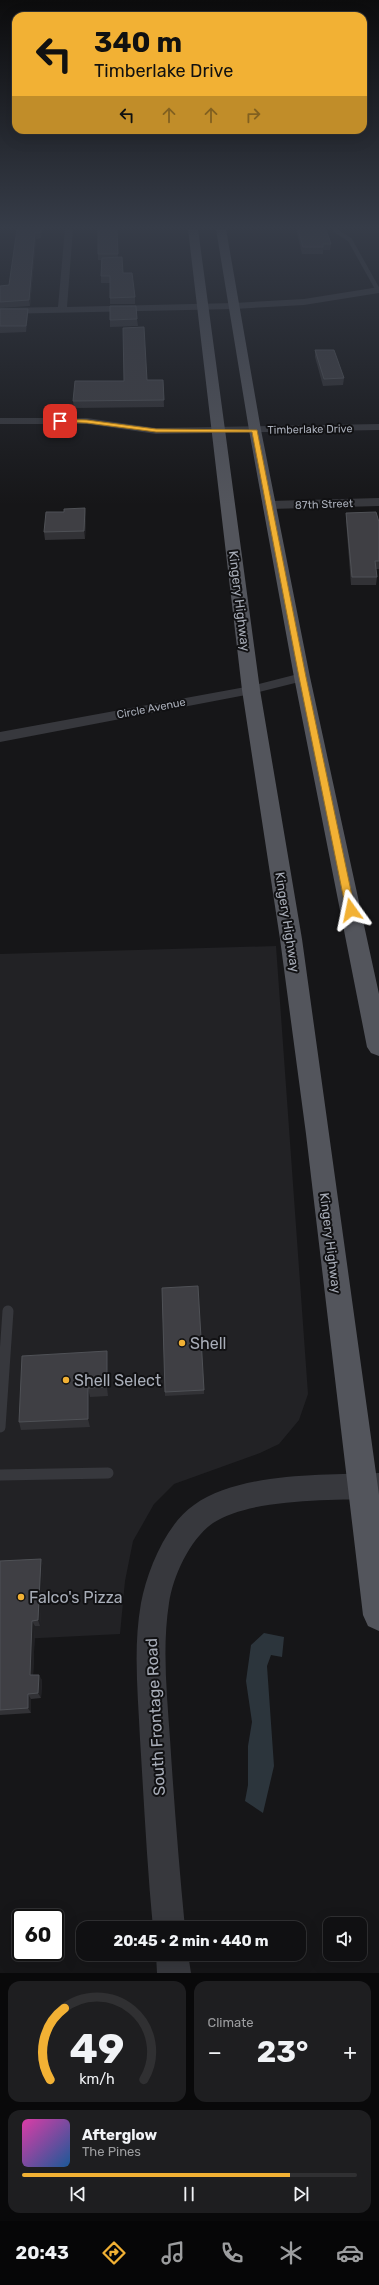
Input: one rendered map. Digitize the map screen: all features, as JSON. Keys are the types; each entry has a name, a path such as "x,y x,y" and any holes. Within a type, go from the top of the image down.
{"main road":[{"name":"Kingery Highway","path":"205,321 251,690 291,938 370,1486 379,1615"},
{"path":"237,321 255,430 302,677 379,1047"}],"street":[{"name":"Timberlake Drive","path":"0,421 87,421 156,431 379,427"},
{"name":"87th Street","path":"270,506 379,502"},
{"name":"Circle Avenue","path":"0,737 251,690 302,677"},
{"name":"South Frontage Road","path":"168,1921 162,1851 150,1667 152,1626 169,1555 185,1532 204,1513 238,1499 290,1491 370,1486"},
{"path":"173,1961 174,1973"}],"lane":[{"path":"0,1427 8,1311"},
{"path":"0,1475 108,1473"}],"shaded area":[{"path":"276,946 308,1394 299,1420 279,1444 260,1453 174,1484 154,1504 133,1541 125,1581 120,1634 0,1640 0,954"},
{"path":"264,1633 284,1637 282,1657 271,1655 267,1666 274,1766 263,1813 245,1801 248,1785 248,1746 252,1722 246,1681 251,1645"}],"building":[{"path":"0,321 27,321 26,326 0,326"},
{"path":"144,327 147,380 163,380 164,400 73,401 75,381 124,381 123,328"},
{"path":"315,350 334,350 344,378 324,379"},
{"path":"85,508 84,531 44,532 46,512 64,512 64,509"},
{"path":"376,512 379,522 379,561 375,561 377,577 352,577 346,513"},
{"name":"Shell","path":"198,1286 204,1390 165,1392 162,1288"},
{"name":"Shell Select","path":"107,1351 107,1387 88,1388 88,1419 19,1422 22,1356"},
{"path":"41,1559 38,1620 32,1621 30,1675 39,1675 38,1693 28,1694 28,1708 0,1710 0,1561"}],"place":[{"name":"Shell","path":"182,1343"},
{"name":"Shell Select","path":"66,1380"},
{"name":"Falco's Pizza","path":"21,1597"}],"route":[{"path":"60,421 87,421 156,431 255,430 302,677 351,910"}]}
